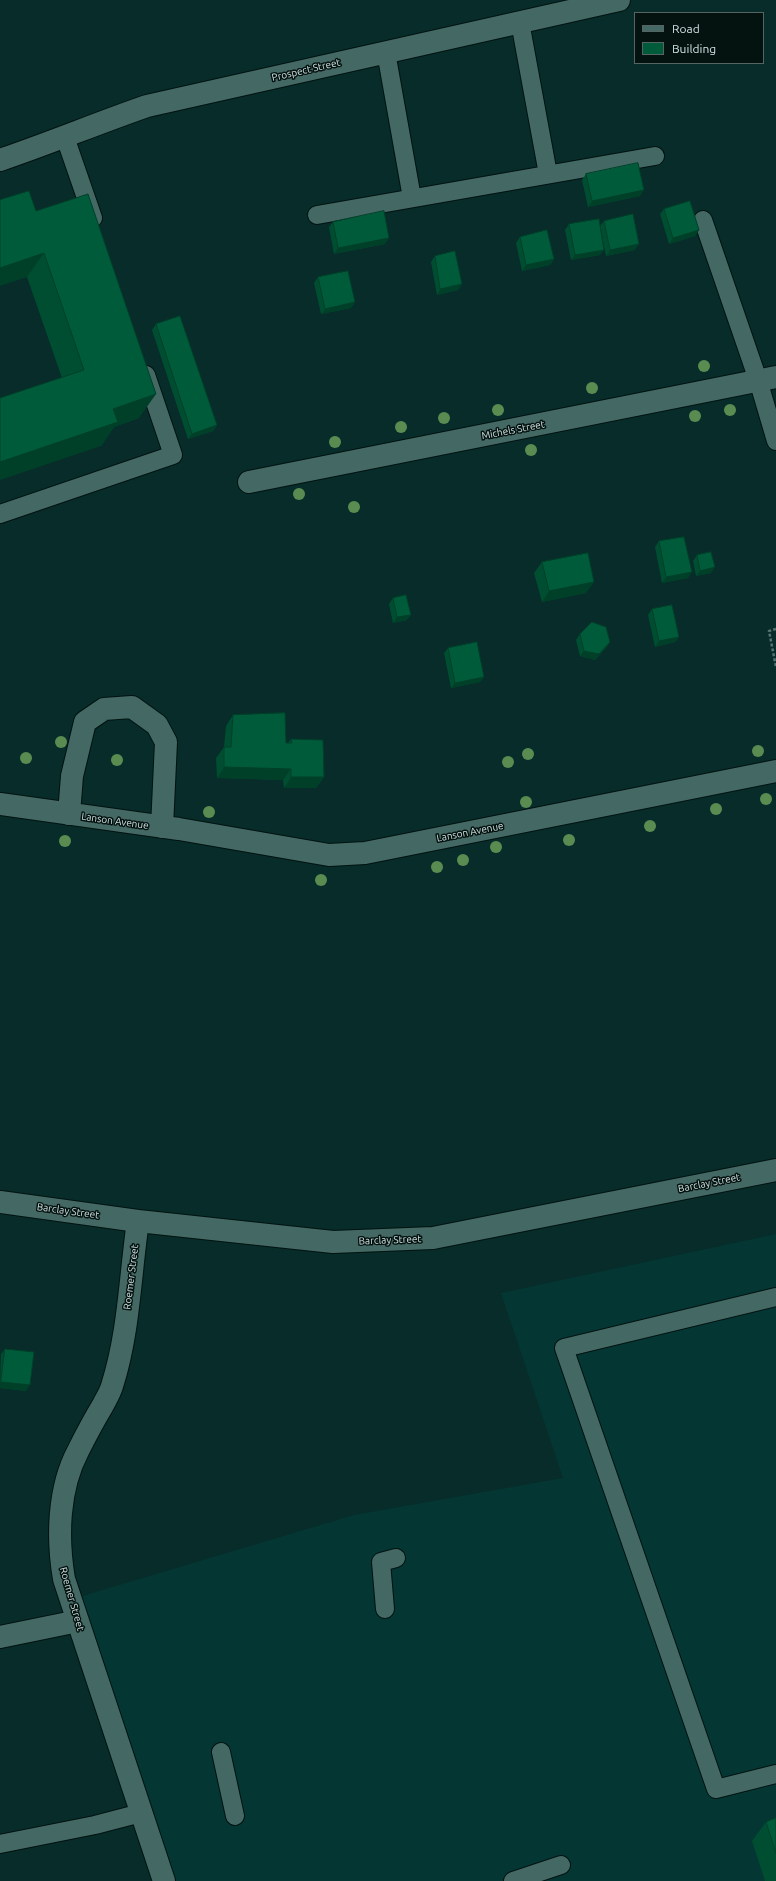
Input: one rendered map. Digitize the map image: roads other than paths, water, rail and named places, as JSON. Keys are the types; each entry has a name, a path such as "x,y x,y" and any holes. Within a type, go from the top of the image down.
{"street":[{"name":"Prospect Street","path":"0,160 65,137 97,123 147,106 619,0"},
{"name":"Michels Street","path":"249,482 767,379"},
{"name":"Lanson Avenue","path":"69,814 72,776 85,722 104,709 132,707 157,725 166,742 162,827"},
{"name":"Lanson Avenue","path":"0,804 162,827 329,855 365,853 776,771"},
{"name":"Barclay Street","path":"0,1202 138,1221 333,1242 433,1238 776,1170"},
{"name":"Roemer Street","path":"138,1221 124,1332 112,1388 77,1453 68,1479 62,1506 60,1555 64,1579 164,1881"},
{"path":"0,1637 78,1621"}],"lane":[{"path":"520,22 548,174"},
{"path":"386,52 412,198"},
{"path":"65,137 98,234"},
{"path":"317,215 655,156"},
{"path":"703,220 767,379 776,441"},
{"path":"0,514 173,456 141,360"},
{"path":"776,1298 564,1348 716,1789 776,1774"},
{"path":"385,1609 381,1562 396,1558"},
{"path":"222,1752 235,1816"},
{"path":"0,1844 95,1825 141,1813"},
{"path":"513,1881 561,1865"}]}
